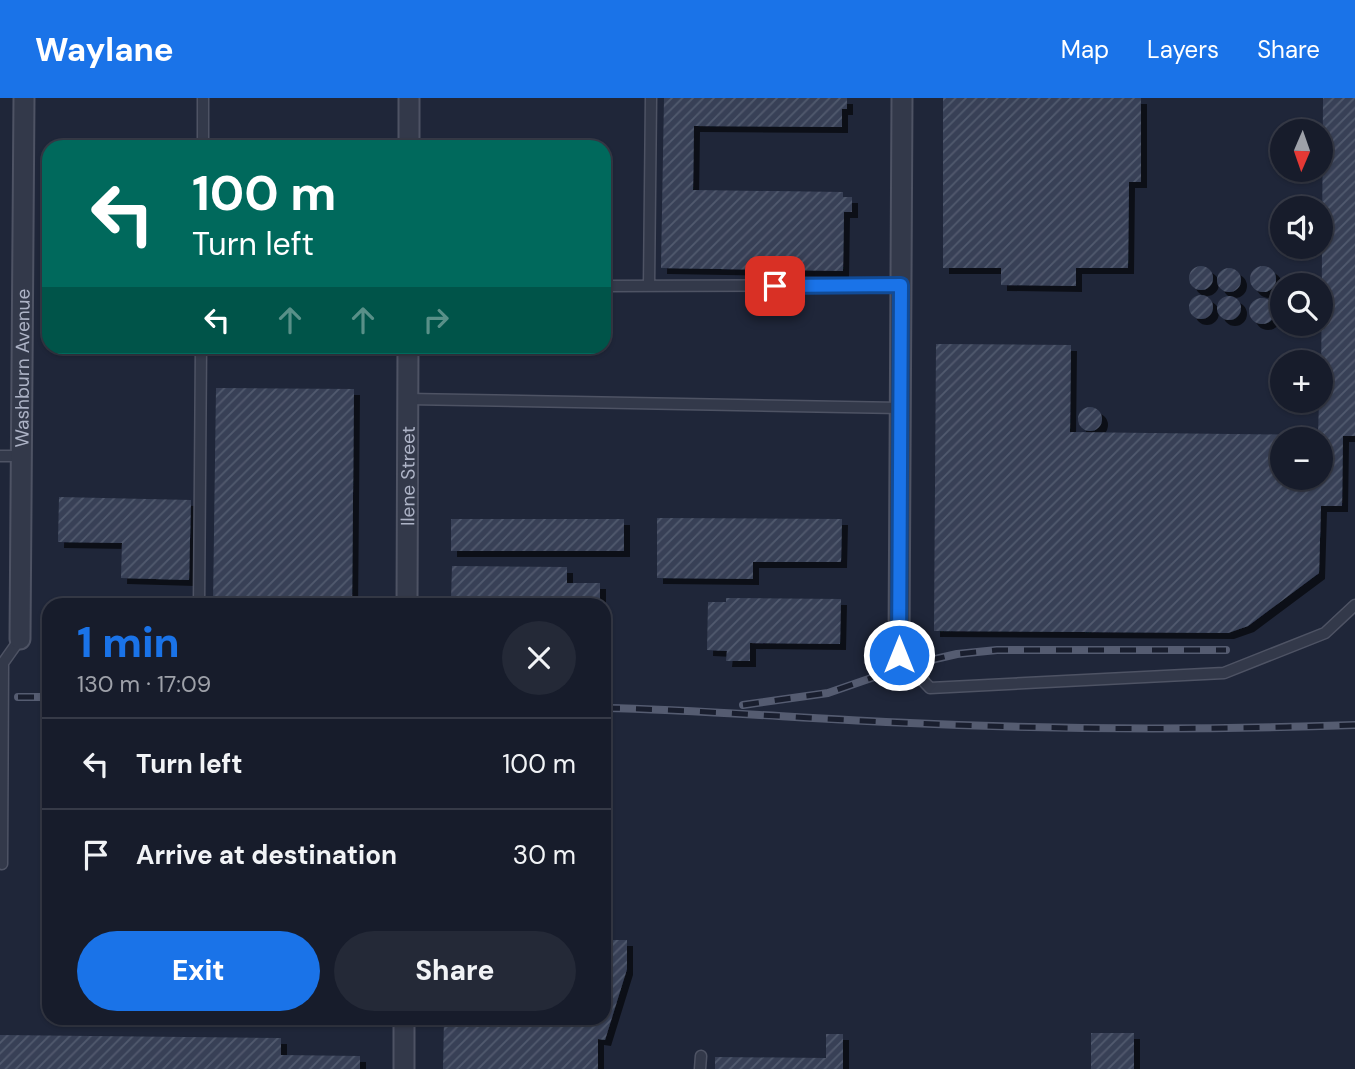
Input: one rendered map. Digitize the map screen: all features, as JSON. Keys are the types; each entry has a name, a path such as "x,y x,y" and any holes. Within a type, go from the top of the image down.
{"street":[{"name":"Washburn Avenue","path":"20,639 24,98"},
{"path":"409,140 410,98"},
{"path":"899,642 902,98"},
{"name":"Ilene Street","path":"407,598 408,354"},
{"path":"404,1025 404,1069"}],"lane":[{"path":"203,98 203,140"},
{"path":"649,286 650,98"},
{"path":"611,286 901,285"},
{"path":"199,598 201,354"},
{"path":"408,399 900,408"},
{"path":"0,456 23,456"},
{"path":"899,642 899,655 930,688 1224,673 1325,632 1355,605"},
{"path":"2,864 3,663 20,639"},
{"path":"700,1069 701,1056"}],"building":[{"path":"664,98 847,98 847,109 842,109 842,127 694,126 693,190 843,192 843,197 852,197 852,212 844,212 843,271 661,268"},
{"path":"943,98 1141,98 1141,182 1129,182 1128,268 1076,268 1076,286 1001,285 1001,268 943,268"},
{"path":"1323,98 1355,98 1355,436 1343,436 1342,506 1321,506 1319,573 1248,626 1228,633 934,631 936,344 1071,345 1070,432 1270,434 1270,490 1333,490 1333,427 1318,427 1319,413 1333,413 1333,350 1321,350 1321,336 1333,336 1333,273 1322,273 1322,259 1333,259 1333,196 1322,196 1322,182 1334,182 1334,119 1323,119"},
{"path":"1201,266 1209,270 1213,278 1209,286 1201,290 1193,286 1189,278 1193,270"},
{"path":"1263,266 1274,273 1270,273 1270,290 1263,292 1254,288 1250,279 1254,270"},
{"path":"1229,268 1237,272 1241,280 1237,288 1229,292 1221,288 1217,280 1221,272"},
{"path":"1201,295 1209,299 1213,307 1209,315 1201,319 1193,315 1189,307 1193,299"},
{"path":"1229,296 1237,300 1241,308 1237,316 1229,320 1221,316 1217,308 1221,300"},
{"path":"1270,300 1270,322 1262,324 1252,321 1249,311 1252,301"},
{"path":"216,388 354,389 352,598 213,598"},
{"path":"1090,407 1098,411 1102,419 1098,427 1090,431 1082,427 1078,419 1082,411"},
{"path":"59,497 191,500 189,580 121,578 122,543 58,542"},
{"path":"657,518 842,519 841,562 753,562 753,579 657,578"},
{"path":"451,519 624,519 624,551 451,551"},
{"path":"452,566 567,567 567,583 600,583 600,598 451,598"},
{"path":"726,598 841,599 840,644 750,643 750,661 726,661 727,651 707,650 708,602 726,602"},
{"path":"611,940 627,940 627,969 611,1021"},
{"path":"444,1025 610,1025 605,1040 598,1039 598,1069 443,1069"},
{"path":"1091,1033 1134,1033 1134,1069 1091,1069"},
{"path":"826,1034 843,1034 843,1069 715,1069 715,1057 826,1058"},
{"path":"0,1035 281,1038 281,1055 360,1056 360,1069 0,1069"}],"railway":[{"path":"743,705 828,693 909,665 957,654 997,650 1226,650"},
{"path":"18,697 42,697"},
{"path":"611,708 1022,727 1355,725"}],"route":[{"path":"775,286 901,285 899,655"}]}
